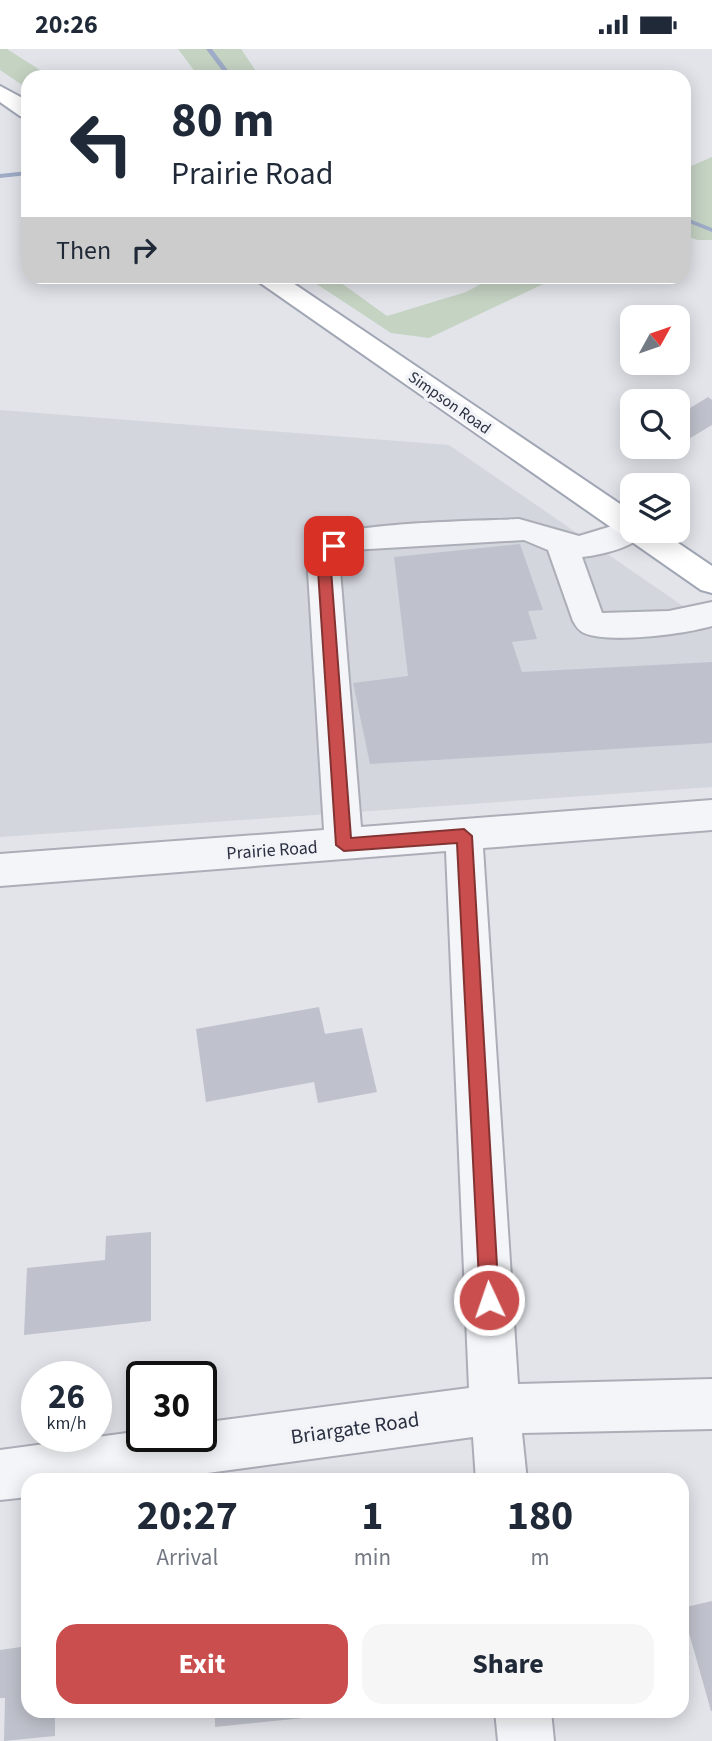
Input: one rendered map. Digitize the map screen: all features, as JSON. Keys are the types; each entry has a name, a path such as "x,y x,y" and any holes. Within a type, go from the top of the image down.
{"main road":[{"path":"0,92 21,106"},
{"name":"Simpson Road","path":"278,284 620,520"},
{"name":"Simpson Road","path":"654,543 712,582"}],"street":[{"path":"344,845 323,555 334,546 349,540 519,529 582,547 620,534"},
{"path":"561,543 589,621 596,625 678,622 712,614"},
{"name":"Prairie Road","path":"0,870 712,815"},
{"path":"464,836 495,1409 501,1473"},
{"name":"Briargate Road","path":"0,1475 495,1409 712,1404"},
{"path":"524,1718 526,1741"}],"shaded area":[{"path":"0,410 449,445 712,626 712,787 0,837"}],"green space":[{"path":"0,49 7,49 40,70 21,70 21,84 0,70"},
{"path":"178,49 241,49 255,70 194,70"},
{"path":"712,157 712,240 691,238 691,166"},
{"path":"317,284 343,284 387,316 466,292 481,284 543,284 429,338 391,333"}],"building":[{"path":"708,397 712,400 712,425 690,438 690,408"},
{"path":"520,544 543,610 528,611 537,639 512,642 522,672 712,662 712,743 370,764 353,683 408,676 394,557"},
{"path":"319,1007 325,1034 362,1028 377,1092 318,1103 314,1082 206,1102 196,1029"},
{"path":"151,1232 151,1321 24,1335 27,1268 105,1260 106,1236"},
{"path":"712,1601 712,1711 689,1633 689,1606"},
{"path":"21,1647 21,1718 55,1718 55,1736 4,1741 5,1698 0,1698 0,1650"},
{"path":"215,1718 304,1718 215,1727"}],"waterway":[{"path":"209,49 225,70"},
{"path":"0,176 21,174"},
{"path":"691,222 712,230"}],"route":[{"path":"334,546 323,555 344,845 464,836 489,1300"}]}
